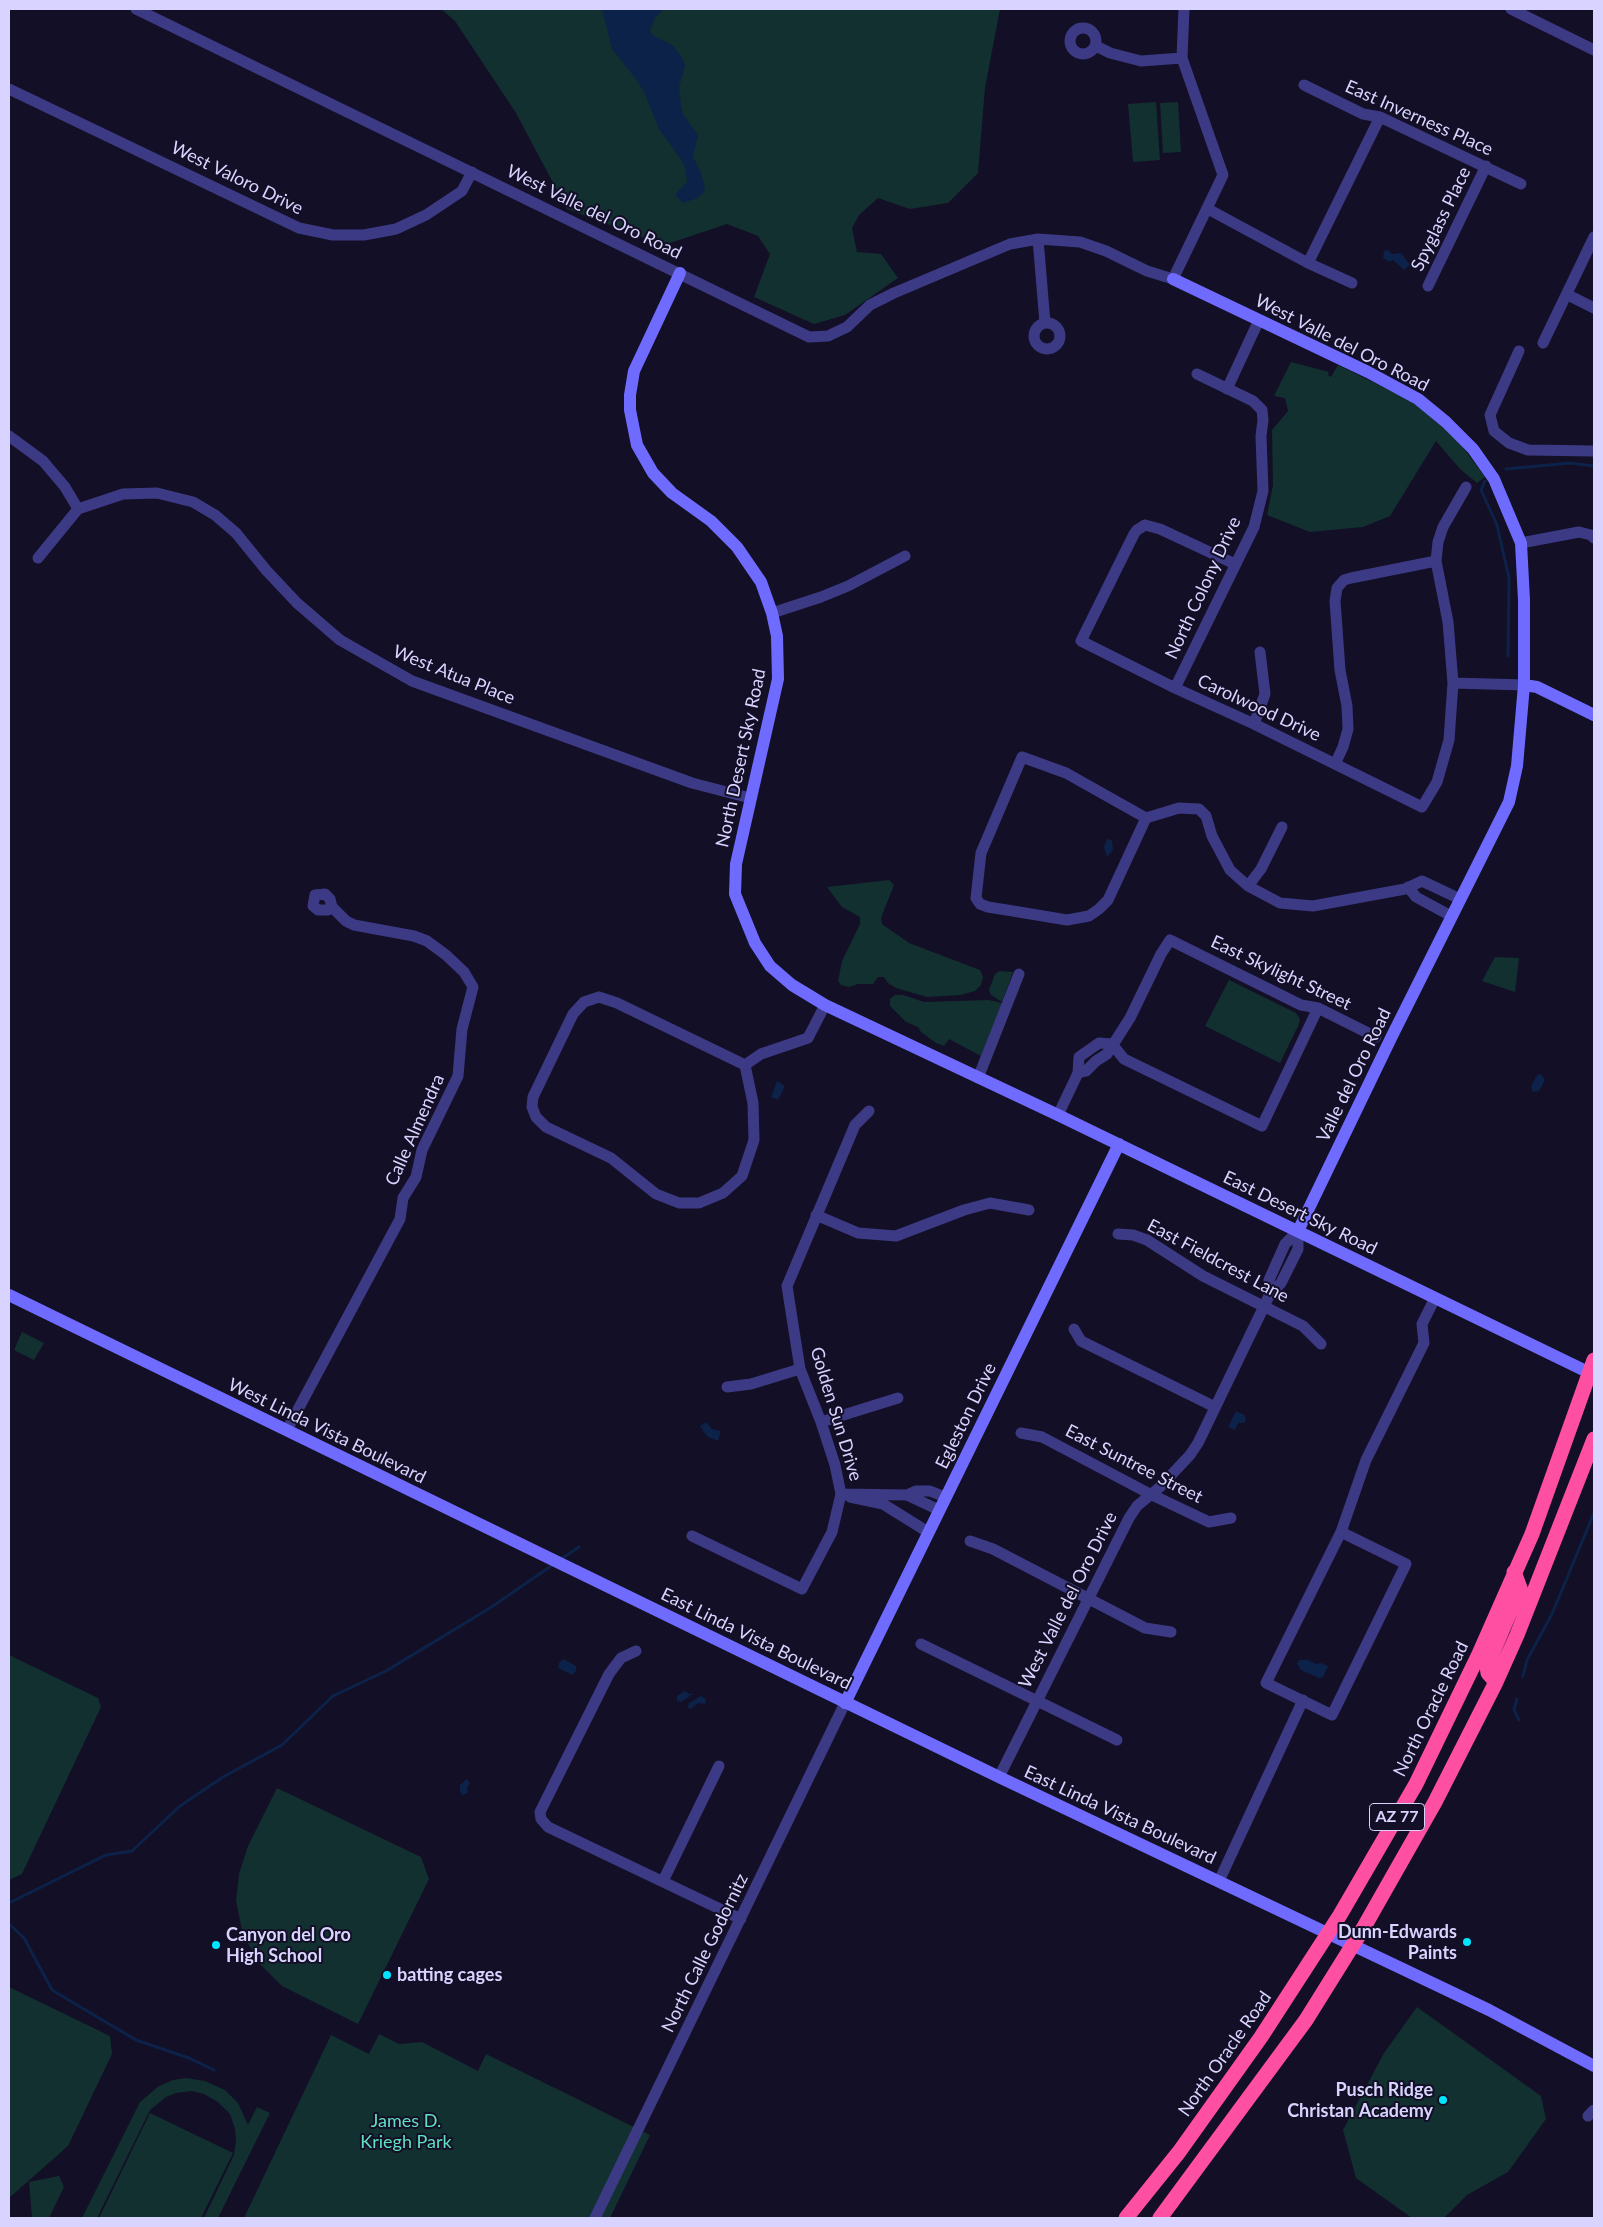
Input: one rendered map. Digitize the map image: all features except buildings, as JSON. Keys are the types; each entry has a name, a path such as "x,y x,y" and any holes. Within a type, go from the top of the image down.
{"highway":[{"name":"North Oracle Road","path":"1126,2218 1179,2152 1262,2037 1328,1934 1416,1784 1480,1654 1532,1534 1593,1370"},
{"name":"AZ 77","path":"1160,2218 1306,2020 1353,1946 1435,1802 1496,1682 1566,1515 1594,1439"},
{"path":"1496,1682 1488,1673 1487,1666 1520,1588 1514,1572"}],"street":[{"name":"West Valle del Oro Road","path":"136,9 809,337 828,336 847,327 870,305 1010,244 1038,239 1080,242 1106,251 1147,271 1173,279 1368,372 1418,399 1446,422 1473,449 1494,479 1521,543 1524,600 1524,685 1518,766 1509,802 1443,934"},
{"path":"1173,279 1208,209 1222,175 1182,58 1184,9"},
{"path":"1511,9 1594,50"},
{"path":"1096,46 1110,53 1141,61 1182,58"},
{"name":"East Inverness Place","path":"1304,86 1364,114 1380,117 1521,184"},
{"name":"West Valoro Drive","path":"9,89 299,228 334,235 364,235 396,229 418,219 462,191 472,172"},
{"path":"1308,263 1380,117"},
{"name":"Spyglass Place","path":"1428,286 1486,166"},
{"path":"1208,209 1308,263 1352,283"},
{"path":"1544,343 1594,238"},
{"path":"1038,239 1045,324"},
{"name":"North Desert Sky Road","path":"680,273 634,371 630,395 632,426 637,445 645,461 663,485 725,533 747,558 761,582 772,613 777,644 778,679 736,864 735,894 743,917 755,943 770,966 792,985 825,1005 984,1080"},
{"path":"1568,295 1594,308"},
{"path":"1227,389 1259,320"},
{"path":"1519,351 1490,415 1494,431 1509,443 1528,450 1594,451"},
{"name":"North Colony Drive","path":"1175,688 1254,527 1263,490 1261,436 1264,420 1262,407 1197,374"},
{"path":"9,436 43,461 65,487 78,509 38,558"},
{"path":"1466,487 1443,527 1438,542 1436,561 1448,622 1453,682 1524,685 1537,688 1594,716"},
{"name":"West Atua Place","path":"78,509 123,494 157,493 194,502 215,515 236,533 266,570 297,603 340,640 412,681 692,783 750,798"},
{"name":"Carolwood Drive","path":"1235,564 1144,523 1134,534 1082,641 1422,807 1437,782 1449,740 1453,682"},
{"path":"1521,543 1579,532 1593,534"},
{"path":"772,613 830,593 868,576 904,556"},
{"path":"1335,764 1348,729 1347,706 1340,670 1335,601 1338,581 1436,561"},
{"path":"1254,724 1265,694 1260,652"},
{"path":"1146,818 1108,900 1099,910 1089,916 1066,920 1013,912 980,904 976,898 981,854 1022,757 1066,773 1146,818 1179,808 1199,810 1206,816 1212,836 1230,870 1248,886 1280,902 1313,906 1408,887 1422,881 1460,899"},
{"path":"1248,886 1261,869 1282,827"},
{"path":"1408,887 1416,897 1451,916"},
{"name":"Calle Almendra","path":"287,1430 400,1219 403,1198 416,1177 422,1150 458,1076 462,1029 473,987 464,972 427,941 414,936 354,925 332,907"},
{"name":"Valle del Oro Road","path":"1298,1231 1443,934"},
{"name":"East Skylight Street","path":"1112,1044 1130,1018 1170,940 1302,1005 1318,1008 1376,1037"},
{"path":"984,1080 1019,974"},
{"path":"599,997 617,1003 745,1065 753,1102 754,1140 742,1176 723,1193 699,1202 679,1203 656,1194 611,1158 546,1127 536,1117 532,1107 533,1097 573,1014 584,1002 599,997"},
{"path":"745,1065 761,1054 808,1038 825,1005"},
{"path":"1058,1115 1078,1073 1080,1057 1099,1043 1112,1044 1124,1059 1262,1126 1318,1008"},
{"name":"East Desert Sky Road","path":"984,1080 1434,1298 1593,1370"},
{"name":"Golden Sun Drive","path":"692,1536 802,1589 832,1532 842,1494 821,1422 800,1369 787,1286 855,1125 870,1111"},
{"name":"Egleston Drive","path":"845,1703 1119,1144"},
{"path":"816,1215 858,1233 896,1236 964,1210 990,1203 1029,1210"},
{"name":"West Valle del Oro Drive","path":"999,1777 1129,1518 1137,1506 1194,1450 1263,1307 1270,1294 1281,1283 1298,1249 1298,1231"},
{"name":"East Fieldcrest Lane","path":"1118,1234 1133,1235 1147,1240 1202,1276 1303,1326 1321,1344"},
{"name":"West Linda Vista Boulevard","path":"9,1295 631,1597"},
{"path":"1341,1532 1406,1564 1332,1715 1266,1683 1341,1532 1366,1460 1424,1343 1422,1324 1434,1298"},
{"path":"1074,1329 1081,1341 1215,1407"},
{"path":"727,1387 751,1384 800,1369"},
{"path":"821,1422 898,1398"},
{"name":"East Suntree Street","path":"1021,1433 1042,1437 1150,1494 1209,1522 1231,1518"},
{"path":"907,1495 916,1491 930,1491 945,1497"},
{"path":"842,1494 907,1495 939,1510"},
{"path":"842,1494 882,1504 928,1532"},
{"path":"906,1518 907,1495"},
{"path":"970,1541 993,1549 1145,1628 1171,1632"},
{"name":"East Linda Vista Boulevard","path":"631,1597 845,1703 1489,2010 1594,2066"},
{"path":"921,1644 1117,1740"},
{"path":"636,1651 622,1658 609,1674 540,1812 541,1819 548,1827 741,1919"},
{"path":"1219,1881 1303,1700"},
{"name":"North Calle Godornitz","path":"595,2218 845,1703"},
{"path":"663,1881 719,1766"}],"green space":[{"path":"441,9 1000,9 985,88 978,173 948,203 910,209 878,198 859,215 852,228 857,252 881,254 898,278 845,315 814,324 754,297 770,254 758,236 727,224 664,245 567,209 516,113 455,21"},
{"path":"1156,102 1160,160 1133,162 1128,104"},
{"path":"1178,102 1181,152 1163,153 1160,103"},
{"path":"1291,362 1329,372 1328,375 1331,377 1338,365 1405,398 1423,409 1456,438 1485,477 1477,483 1460,469 1436,441 1390,516 1363,527 1310,532 1267,515 1273,485 1272,430 1288,411 1285,398 1274,396"},
{"path":"889,880 894,885 881,918 882,924 909,943 980,970 983,977 981,985 975,991 960,995 927,997 896,988 888,983 884,977 878,977 873,984 858,984 849,987 841,985 838,981 842,961 860,924 860,917 842,907 827,887"},
{"path":"1495,957 1519,958 1515,992 1482,981"},
{"path":"999,971 1013,972 1002,1002 991,995 989,990 995,974"},
{"path":"1229,980 1296,1013 1300,1019 1280,1063 1205,1026"},
{"path":"895,995 903,995 924,1002 989,1000 1002,1003 981,1056 949,1039 944,1046 936,1043 921,1032 918,1027 906,1022 890,1006 890,999"},
{"path":"22,1332 44,1343 34,1360 14,1350"},
{"path":"9,1655 98,1698 101,1707 22,1874 9,1880"},
{"path":"277,1788 421,1857 429,1879 358,2024 282,1986 260,1964 243,1935 236,1901 239,1874 248,1846"},
{"path":"9,1987 110,2036 112,2054 68,2146 9,2198"},
{"path":"1417,2007 1541,2096 1546,2119 1508,2172 1467,2195 1444,2218 1412,2218 1356,2178 1343,2130 1384,2053"},
{"name":"James D. Kriegh Park","path":"379,2034 399,2044 422,2042 478,2071 486,2054 650,2135 610,2218 244,2218 331,2035 369,2054"},
{"path":"186,2078 205,2081 225,2090 238,2103 248,2125 257,2107 270,2113 218,2218 204,2218 234,2155 235,2129 230,2114 218,2102 204,2094 192,2091 176,2093 166,2097 150,2110 97,2218 82,2218 140,2102 159,2086 173,2080"},
{"path":"150,2113 233,2153 201,2218 99,2218"},
{"path":"59,2176 64,2187 49,2218 32,2218 29,2182"}],"water":[{"path":"602,9 663,9 655,18 650,30 652,35 674,46 683,59 685,66 679,87 681,104 683,114 698,135 693,157 700,170 705,187 704,192 698,198 683,203 676,196 676,193 687,182 682,161 659,129 644,92 612,49"},
{"path":"1388,250 1392,254 1401,253 1410,265 1404,270 1393,260 1389,262 1383,258 1384,251"},
{"path":"1107,839 1112,840 1113,850 1107,857 1104,847"},
{"path":"1541,1074 1545,1080 1539,1091 1533,1092 1531,1086 1537,1075"},
{"path":"777,1081 785,1086 778,1100 771,1097"},
{"path":"1236,1411 1244,1415 1246,1419 1244,1423 1238,1423 1235,1430 1228,1427"},
{"path":"706,1422 712,1429 721,1431 718,1441 708,1437 703,1431 700,1426"},
{"path":"563,1659 576,1666 576,1671 572,1675 558,1668 559,1663"},
{"path":"1299,1660 1308,1660 1316,1664 1321,1663 1328,1666 1323,1677 1319,1678 1301,1670 1297,1664"},
{"path":"685,1691 689,1694 692,1693 692,1695 689,1695 681,1702 677,1701 677,1696"},
{"path":"701,1696 706,1699 705,1704 698,1703 691,1709 688,1708 689,1703"},
{"path":"467,1779 470,1783 467,1788 468,1793 463,1795 460,1792 460,1785"}],"waterway":[{"path":"1506,469 1570,463 1594,466"},
{"path":"1485,481 1481,490 1497,525 1509,578 1508,656"},
{"path":"1523,1676 1527,1660 1552,1614 1594,1513"},
{"path":"561,1559 579,1547"},
{"path":"9,1903 106,1855 132,1851 180,1806 223,1777 282,1745 333,1696 386,1671 490,1608 554,1564"},
{"path":"1517,1699 1514,1710 1519,1720"},
{"path":"9,1924 24,1938 52,1990 136,2040 189,2058 214,2070"}],"place":[{"name":"Dunn-Edwards Paints","path":"1467,1942"},
{"name":"Canyon del Oro High School","path":"216,1945"},
{"name":"batting cages","path":"387,1975"},
{"name":"Pusch Ridge Christan Academy","path":"1443,2100"}]}
